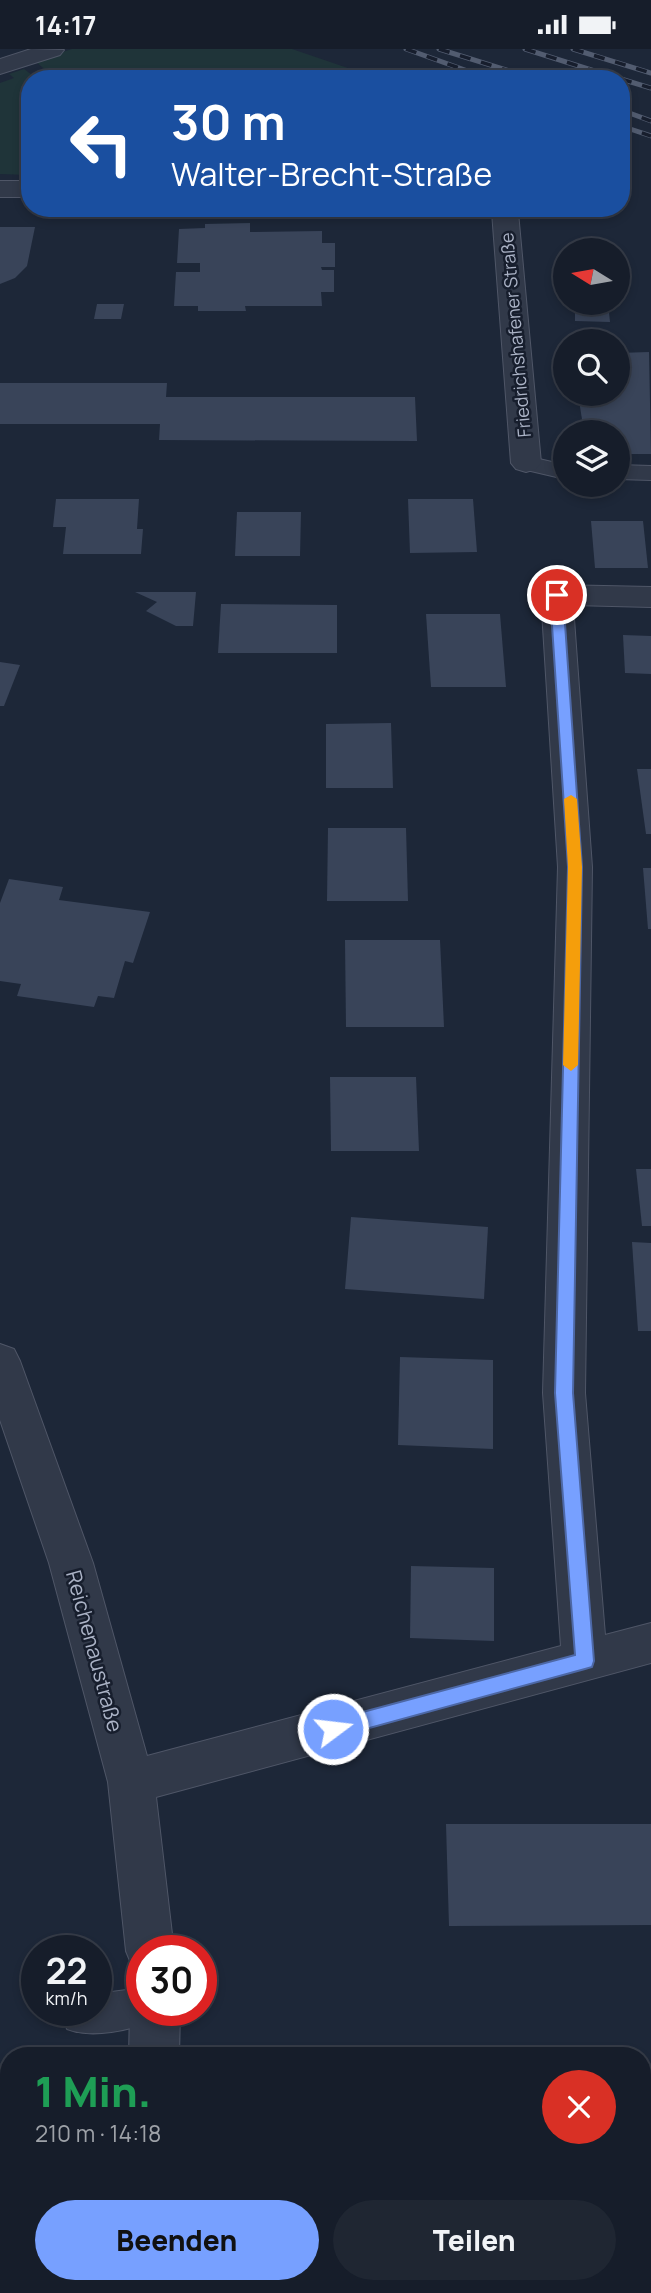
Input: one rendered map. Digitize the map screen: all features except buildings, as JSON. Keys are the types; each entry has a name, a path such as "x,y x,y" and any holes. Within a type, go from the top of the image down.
{"street":[{"path":"0,67 52,50"},
{"path":"0,189 21,189"},
{"name":"Friedrichshafener Straße","path":"505,217 526,464"},
{"path":"585,1661 564,1393 575,867 557,595 651,597"},
{"name":"Reichenaustraße","path":"0,1361 71,1563 131,1782 148,1935"},
{"path":"131,1782 651,1643"},
{"path":"154,2047 155,2026"}],"lane":[{"path":"526,464 553,470"},
{"path":"630,472 651,473"}],"green space":[{"path":"72,49 292,49 354,70 46,70 35,61"},
{"path":"21,70 21,175 0,174 0,83 14,78 9,74"}],"railway":[{"path":"406,49 465,70"},
{"path":"439,49 506,70"},
{"path":"525,49 592,70"},
{"path":"573,49 651,73"},
{"path":"630,82 651,88"},
{"path":"630,113 651,121"},
{"path":"630,129 651,136"}],"slow traffic":[{"path":"571,799 575,867 571,1065"}],"route":[{"path":"333,1729 585,1661 564,1393 575,867 557,595"}]}
